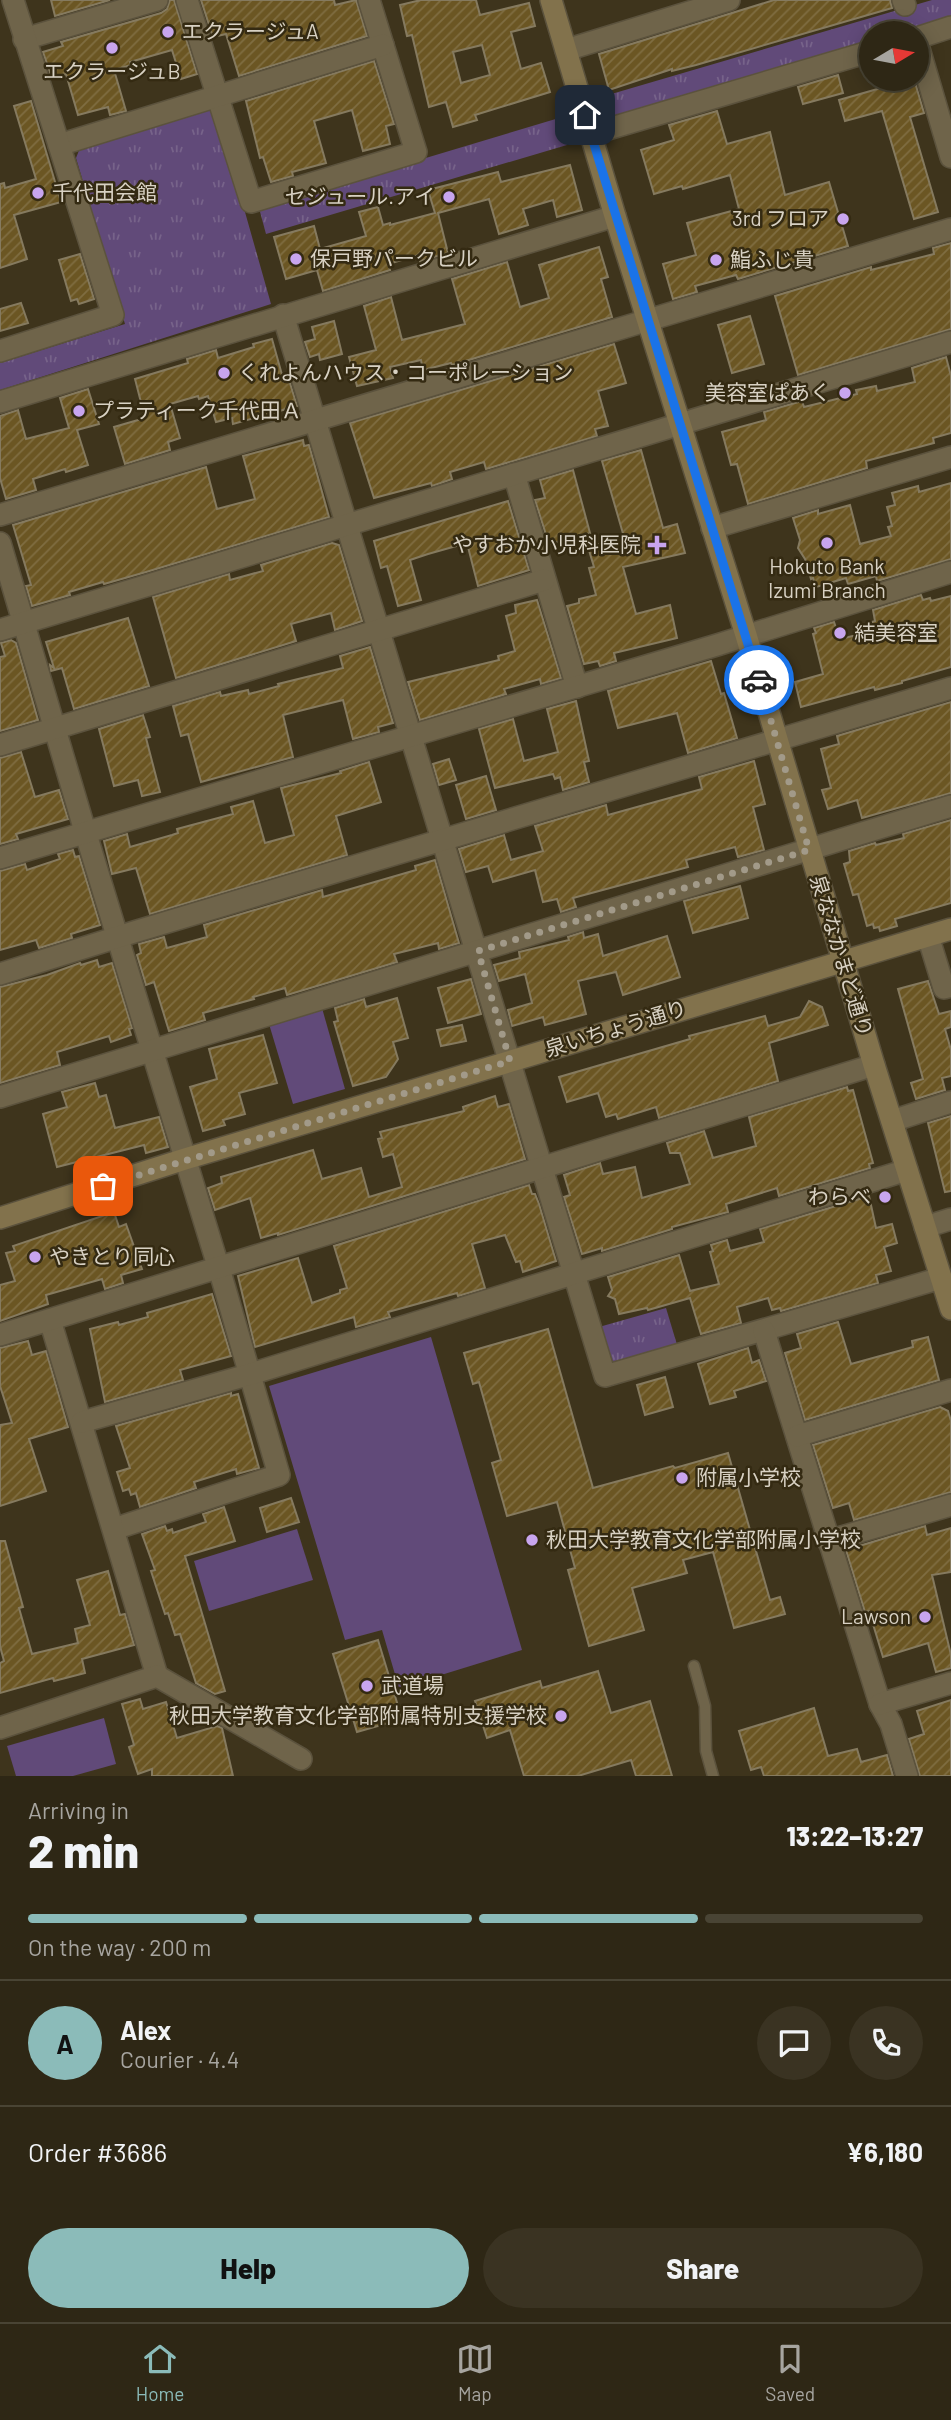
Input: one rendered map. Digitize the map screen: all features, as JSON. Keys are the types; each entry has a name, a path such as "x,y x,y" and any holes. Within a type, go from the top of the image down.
{"street":[{"path":"0,351 113,315 13,0"},
{"path":"24,39 157,0"},
{"path":"187,0 251,202 416,152 369,0"},
{"name":"泉ななかまど通り","path":"551,0 615,216 746,635 874,1065 951,1309"},
{"path":"566,50 729,0"},
{"path":"929,35 951,27"},
{"path":"59,145 383,45"},
{"path":"591,134 859,55"},
{"path":"929,73 945,116 951,157"},
{"path":"0,402 615,216"},
{"path":"0,515 951,229"},
{"path":"283,315 605,1376 941,1278"},
{"path":"0,630 951,342"},
{"path":"712,528 951,457"},
{"path":"514,474 577,687"},
{"path":"0,543 251,1374 279,1475 114,1529"},
{"path":"0,858 577,687 951,572"},
{"path":"0,745 544,580"},
{"path":"0,974 951,688"},
{"path":"0,1097 951,806"},
{"name":"泉いちょう通り","path":"0,1218 185,1159 951,929"},
{"path":"928,936 944,988 951,986"},
{"path":"0,1335 874,1065"},
{"path":"892,1121 951,1102"},
{"path":"82,1422 251,1374 907,1170"},
{"path":"925,1227 951,1219"},
{"path":"50,1320 157,1676 301,1759"},
{"path":"764,1331 880,1704 891,1724 907,1776"},
{"path":"797,1436 951,1390"},
{"path":"828,1541 951,1505"},
{"path":"0,1728 157,1676"},
{"path":"880,1704 951,1683"}],"lane":[{"path":"694,1666 705,1706 706,1751 713,1776"}],"green space":[{"path":"932,0 951,0 951,20 929,26 929,21 860,21"},
{"path":"859,21 859,48 616,120 608,95"},
{"path":"209,109 217,113 271,304 0,390 0,363 125,324 76,158 80,148"},
{"path":"559,118 567,145 266,234 259,208"},
{"path":"322,1008 345,1089 293,1104 269,1024"},
{"path":"666,1308 678,1348 620,1365 609,1362 599,1327"},
{"path":"431,1337 522,1650 399,1688 382,1630 345,1640 269,1386"},
{"path":"297,1529 313,1580 209,1611 194,1561"},
{"path":"104,1718 116,1764 73,1776 16,1776 7,1746"}],"building":[{"path":"51,0 110,0 55,16"},
{"path":"170,0 174,0 197,74 181,79 172,50 130,62 131,65 114,70 126,111 110,115 108,107 78,115 66,74 52,78 43,52 63,46 61,42 161,13 167,9"},
{"path":"201,0 334,0 335,5 356,0 367,36 239,76 226,34 213,37"},
{"path":"421,0 476,0 480,15 529,3 535,26 511,32 521,69 541,63 550,92 475,115 477,120 453,127 446,102 429,107 412,35 407,36 400,5","holes":["482,45 490,75 461,83 453,52"]},
{"path":"774,0 890,0 892,8 696,65 672,69 609,90 599,54"},
{"path":"374,61 394,124 386,126 390,144 363,151 352,110 314,121 326,163 292,172 293,176 271,182 263,157 260,158 246,101"},
{"path":"838,75 843,93 803,104 798,87"},
{"path":"870,91 918,91 924,113 910,117 938,212 914,219 882,111 845,121 839,100"},
{"path":"31,101 61,202 14,215 27,259 0,268 0,184 4,183 5,188 36,179 14,106"},
{"path":"717,111 727,144 770,132 785,195 829,182 848,246 738,279 736,275 695,286 697,292 673,299 663,264 696,255 687,223 739,209 730,175 683,189 682,186 654,194 641,150 674,140 669,125"},
{"path":"570,165 582,210 557,217 553,200 523,209 528,225 499,234 489,199 438,213 448,253 420,261 419,255 388,264 390,270 323,291 317,270 286,279 274,237 314,226 320,249 366,236 359,212 378,207 383,225 390,225 435,213 428,190 498,172 501,182"},
{"path":"951,243 951,329 798,375 775,296 871,267 871,270 934,254 933,248"},
{"path":"599,247 608,277 601,279 612,317 452,365 451,363 423,370 421,360 390,367 393,378 357,386 349,357 376,350 364,306 391,297 402,340 465,324 452,279 507,262 520,307 549,298 539,265"},
{"path":"80,254 94,299 79,304 77,299 71,301 59,260"},
{"path":"21,303 28,323 0,331 0,309"},
{"path":"750,316 764,364 732,373 718,325"},
{"path":"334,321 342,354 320,360 319,354 310,357 305,342 315,339 312,327"},
{"path":"272,339 284,382 289,380 297,406 233,424 232,418 216,422 208,396 170,404 180,438 168,442 170,450 125,464 114,427 145,418 135,379 188,363 187,359 216,350 218,358"},
{"path":"614,344 626,383 598,391 608,426 595,429 597,436 486,469 484,462 450,472 452,479 432,486 431,483 374,498 350,423"},
{"path":"946,357 951,376 951,433 933,438 934,443 866,461 867,468 748,504 737,464 731,465 722,432 766,420 764,412 802,401 804,407 857,394 856,390 876,386 877,391 915,382 912,368"},
{"path":"88,389 99,424 77,430 88,465 33,479 36,490 6,499 0,478 0,416 18,410 26,439 69,428 60,398"},
{"path":"303,440 304,446 309,445 329,517 146,572 69,592 70,595 32,606 26,586 31,585 13,525 206,467 217,509 255,499 243,456"},
{"path":"641,450 663,528 677,524 685,553 623,567 636,614 670,605 677,638 614,653 616,661 600,666 598,661 584,664 567,606 579,603 579,599 596,595 589,568 594,567 588,547 624,537 602,461"},
{"path":"573,470 590,533 549,544 535,500 545,498 540,480"},
{"path":"951,483 951,559 877,581 876,576 848,584 846,578 816,587 798,548 800,540 793,518 818,510 818,514 850,505 860,544 891,536 888,527 892,526 887,507 895,505 892,493 918,486 919,492"},
{"path":"508,501 529,570 478,586 467,543 410,560 421,600 398,606 387,566 381,568 374,541"},
{"path":"332,543 339,545 362,621 335,630 331,613 291,624 296,641 176,678 153,597 229,574 230,580 263,571 261,565"},
{"path":"921,595 923,600 930,598 931,601 951,596 951,667 902,683 875,690 874,687 801,707 795,682 823,674 813,634 816,633 814,628 834,622 840,639 874,631 873,610"},
{"path":"537,600 561,678 541,684 540,679 504,689 506,694 420,720 408,682 499,660 498,656 515,651 506,616 516,613 515,605"},
{"path":"128,618 149,686 74,709 62,668 51,671 50,665 54,668 46,642"},
{"path":"11,640 16,643 38,720 0,731 0,657 5,656 1,643"},
{"path":"370,647 393,723 378,727 379,732 353,739 343,700 283,715 293,757 201,782 188,734 181,736 173,706 220,692 221,696 248,690 249,694 343,668 340,656"},
{"path":"711,661 737,738 688,753 677,713 618,728 608,691"},
{"path":"576,701 589,761 584,762 589,782 563,790 560,777 555,779 553,774 495,788 479,729 513,719 524,761 558,752 547,709"},
{"path":"951,702 951,793 862,818 857,800 828,809 822,790 831,788 821,749 839,744 837,736"},
{"path":"143,715 160,792 142,796 138,780 114,786 99,729"},
{"path":"21,752 35,797 59,790 68,819 16,834 18,839 0,844 0,758"},
{"path":"449,759 456,780 439,785 433,764"},
{"path":"754,761 765,804 753,807 764,850 738,857 735,847 686,860 688,867 573,898 576,907 561,912 557,899 543,902 535,870 493,882 488,866 466,872 459,849 504,835 511,860 543,851 535,826 606,805 608,815 702,789 699,777"},
{"path":"369,762 381,802 336,816 347,855 150,914 136,868 112,874 104,841 127,834 130,847 178,833 177,829 233,814 231,807 253,801 265,843 294,835 281,788 341,773 340,771"},
{"path":"486,776 496,810 466,819 456,785"},
{"path":"951,820 951,903 895,919 897,926 880,931 879,927 874,928 873,924 867,926 858,894 853,895 844,864 850,862 849,851 904,838 903,834"},
{"path":"73,850 75,857 79,856 100,925 71,934 72,938 39,948 36,940 0,950 0,871 25,864 27,870 60,859 58,854"},
{"path":"435,860 459,943 439,949 438,943 394,954 397,962 287,995 285,988 253,997 254,999 203,1013 205,1020 169,1031 154,982 146,985 137,955 141,953 139,944 164,937 167,948 207,937 204,925 322,890 323,897 416,870 415,866"},
{"path":"740,886 748,918 693,933 684,901"},
{"path":"583,932 584,938 598,934 603,956 667,936 680,977 623,995 616,972 578,981 586,1014 545,1025 543,1017 512,1026 508,1010 532,1003 525,974 499,981 494,965 520,958 519,952 569,940 568,937"},
{"path":"97,960 99,967 112,963 132,1028 129,1029 131,1035 111,1042 109,1036 57,1052 60,1065 0,1083 0,987"},
{"path":"471,979 481,1014 448,1023 438,988"},
{"path":"928,981 939,1014 951,1011 951,1027 945,1029 951,1050 951,1076 942,1078 945,1090 916,1099 911,1083 923,1079 898,989"},
{"path":"397,998 408,1038 393,1042 398,1059 386,1077 353,1086 334,1022 338,1021 335,1008 364,999 366,1007"},
{"path":"809,1001 822,1007 828,1025 769,1043 778,1081 659,1118 656,1107 618,1119 616,1114 606,1117 598,1093 567,1102 559,1077 690,1039 689,1036 765,1016 768,1026 800,1017"},
{"path":"462,1025 466,1041 441,1046 437,1030"},
{"path":"263,1035 277,1083 239,1093 245,1114 223,1120 225,1125 203,1131 190,1087 217,1079 209,1049"},
{"path":"95,1083 99,1097 106,1095 115,1128 159,1117 168,1147 146,1153 144,1145 57,1167 43,1114 67,1107 62,1092"},
{"path":"847,1087 848,1091 853,1090 873,1163 869,1164 870,1168 779,1196 777,1188 726,1204 728,1212 672,1227 602,1251 602,1248 582,1254 564,1197 570,1195 564,1175 600,1163 603,1174 635,1167 642,1198 690,1184 680,1153 670,1153 667,1143 704,1131 713,1158 756,1146 749,1117"},
{"path":"495,1096 498,1107 509,1104 525,1159 261,1238 250,1198 215,1210 208,1188 222,1183 221,1177 313,1150 322,1179 361,1168 369,1197 402,1187 393,1154 383,1157 378,1139 382,1138 380,1132 464,1111 463,1107"},
{"path":"951,1116 951,1191 945,1192 928,1123"},
{"path":"529,1185 539,1204 556,1261 523,1272 520,1261 516,1262 505,1235 472,1244 485,1288 388,1312 390,1317 356,1327 354,1317 255,1347 238,1276 298,1258 312,1303 347,1288 334,1246"},
{"path":"869,1196 876,1228 892,1224 897,1243 884,1247 891,1271 876,1275 878,1283 781,1311 780,1308 772,1310 768,1298 737,1307 741,1323 701,1334 690,1298 648,1310 647,1308 619,1314 615,1299 608,1296 612,1290 608,1277 679,1255 690,1291 719,1284 710,1252 713,1251 711,1245 727,1240 730,1251 764,1242 760,1229"},
{"path":"114,1212 119,1227 126,1224 142,1269 121,1275 123,1283 105,1289 102,1279 46,1295 48,1304 0,1321 0,1285 15,1281 6,1253 15,1251 13,1246"},
{"path":"212,1294 231,1356 180,1370 183,1380 105,1402 90,1329 148,1317 147,1313"},
{"path":"838,1322 851,1364 913,1347 912,1341 928,1337 939,1380 805,1420 785,1353 801,1348 797,1334"},
{"name":"附属小学校","path":"548,1329 593,1488 728,1453 770,1600 780,1597 785,1614 734,1628 713,1552 683,1560 687,1573 632,1588 644,1630 589,1646 568,1570 575,1568 557,1502 507,1516 492,1463 501,1460 479,1382 473,1384 464,1353"},
{"path":"28,1341 32,1355 46,1351 68,1427 29,1439 46,1491 0,1506 0,1425 12,1423 0,1386 0,1348"},
{"path":"748,1348 752,1363 759,1360 766,1381 734,1391 736,1397 710,1404 698,1364"},
{"path":"665,1377 673,1407 645,1415 637,1385"},
{"path":"231,1393 231,1396 238,1394 259,1468 237,1474 236,1469 194,1482 196,1488 140,1507 136,1493 131,1495 129,1489 123,1491 117,1472 130,1468 116,1426"},
{"path":"940,1407 948,1411 951,1421 951,1492 854,1520 849,1503 833,1508 813,1445"},
{"path":"291,1498 299,1522 267,1532 260,1508"},
{"path":"224,1507 235,1541 185,1556 225,1691 215,1694 196,1683 180,1634 175,1635 168,1613 165,1614 151,1571 155,1570 142,1534 165,1526 167,1531 172,1529 173,1533 206,1522 203,1514"},
{"path":"925,1526 927,1535 951,1528 951,1572 932,1575 951,1655 951,1668 936,1672 928,1643 883,1657 869,1611 865,1612 846,1550"},
{"path":"0,1541 5,1541 23,1607 19,1608 32,1654 78,1643 75,1629 90,1625 77,1580 108,1571 120,1615 125,1614 134,1645 82,1659 85,1673 54,1681 53,1678 0,1693 0,1663 4,1661 0,1646"},
{"name":"武道場","path":"378,1640 402,1719 357,1732 333,1654"},
{"path":"598,1671 611,1713 650,1701 672,1776 636,1776 631,1760 578,1776 524,1776 510,1730 487,1738 475,1701 540,1681 542,1688"},
{"path":"140,1699 143,1709 166,1702 177,1738 217,1726 222,1728 233,1776 152,1776 152,1769 138,1774 129,1747 134,1745 122,1704"},
{"path":"951,1700 951,1776 920,1776 909,1739 924,1734 917,1711"},
{"path":"814,1708 828,1756 857,1749 861,1762 887,1755 893,1776 764,1776 761,1767 751,1770 739,1731"}],"way so far":[{"path":"103,1186 510,1061 478,951 809,850 759,680"}],"place":[{"name":"エクラージュA","path":"168,32"},
{"name":"エクラージュB","path":"112,48"},
{"name":"千代田会館","path":"38,193"},
{"name":"セジュール.アイ","path":"449,197"},
{"name":"3rd フロア","path":"843,219"},
{"name":"保戸野パークビル","path":"296,259"},
{"name":"鮨ふじ貴","path":"716,260"},
{"name":"くれよんハウス・コーポレーション","path":"224,373"},
{"name":"美容室ぱあく","path":"845,393"},
{"name":"プラティーク千代田Ａ","path":"79,411"},
{"name":"Hokuto Bank Izumi Branch","path":"827,543"},
{"name":"やすおか小児科医院","path":"657,545"},
{"name":"結美容室","path":"840,633"},
{"name":"わらべ","path":"885,1197"},
{"name":"やきとり同心","path":"35,1257"},
{"name":"附属小学校","path":"682,1478"},
{"name":"秋田大学教育文化学部附属小学校","path":"532,1540"},
{"name":"Lawson","path":"925,1617"},
{"name":"武道場","path":"367,1686"},
{"name":"秋田大学教育文化学部附属特別支援学校","path":"561,1716"}],"route":[{"path":"585,115 759,680"}]}
